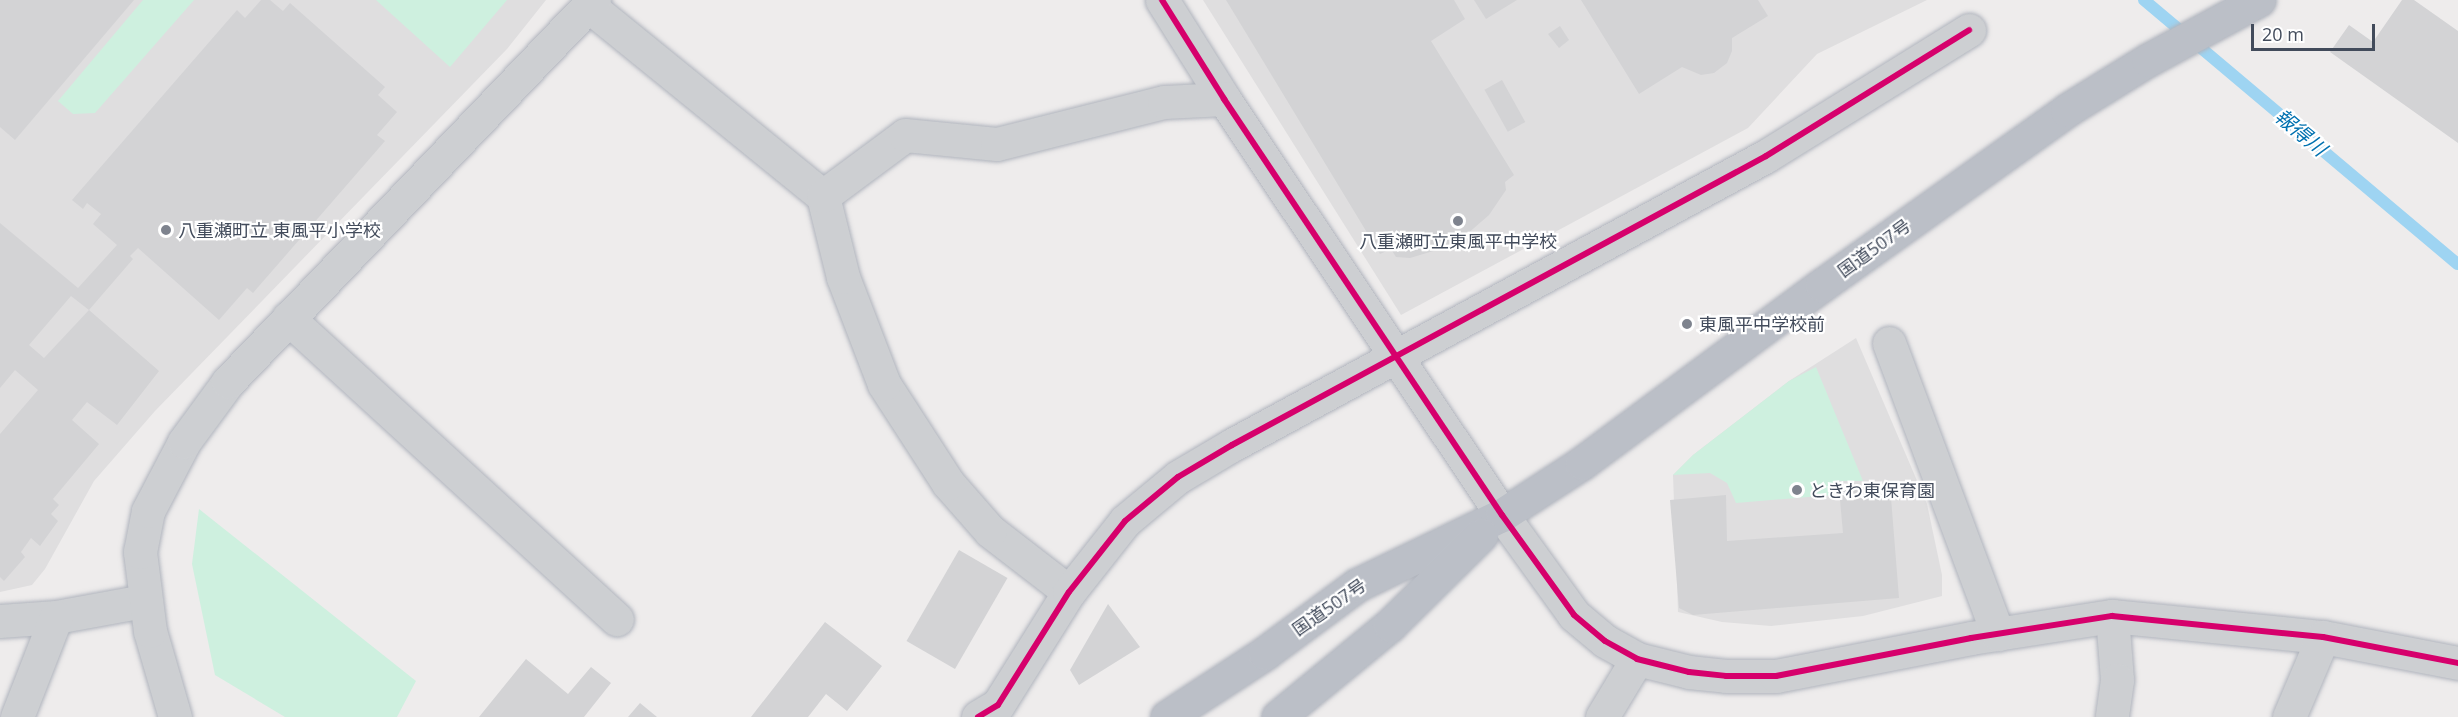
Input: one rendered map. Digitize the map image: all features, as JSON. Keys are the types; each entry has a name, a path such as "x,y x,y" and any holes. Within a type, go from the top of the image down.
{"highway":[{"name":"国道507号","path":"1167,717 1265,653 1357,585 1502,515 1612,442 1822,285 2067,110 2148,60 2251,4"},
{"name":"国道507号","path":"1278,717 1390,625 1502,515"}],"street":[{"path":"1162,0 1224,99 1394,356 1502,515 1574,615 1605,641 1637,659 1689,672 1726,676 1776,676 1998,634 2112,616 2323,637 2458,663"},
{"path":"175,717 150,631 144,601 140,552 148,511 158,487 184,442 228,382 591,3 823,196 843,277 884,384 948,483 990,531 1069,592"},
{"path":"988,711 1069,592 1125,520 1178,477 1394,356 1766,156 1969,30"},
{"path":"823,196 905,135 997,144 1164,102 1224,99"},
{"path":"288,318 617,619"},
{"path":"1889,343 1998,634"},
{"path":"0,621 56,617 144,601"},
{"path":"2112,616 2117,680 2112,717"},
{"path":"17,717 56,617"},
{"path":"2289,717 2323,637"},
{"path":"1602,717 1637,659"}],"shaded area":[{"name":"八重瀬町立 東風平小学校","path":"0,0 546,0 507,49 155,411 94,481 45,569 32,585 0,592"},
{"name":"八重瀬町立東風平中学校","path":"1203,0 1927,0 1817,54 1748,128 1401,315"},
{"name":"ときわ東保育園","path":"1856,338 1927,504 1942,575 1942,596 1863,616 1771,626 1722,622 1678,612 1673,475 1693,455 1789,381"}],"green space":[{"path":"143,0 194,0 95,113 73,114 58,101"},
{"path":"376,0 507,0 450,67"},
{"path":"1816,367 1863,481 1838,481 1833,495 1736,503 1727,483 1710,473 1673,475 1693,455 1789,381"},
{"path":"199,509 416,681 397,717 285,717 215,675 192,564"}],"building":[{"path":"0,0 134,0 15,140 0,127"},
{"path":"261,0 270,0 283,11 290,3 385,87 378,95 397,112 377,135 385,141 253,293 247,288 219,320 138,248 130,256 133,259 89,310 159,371 117,425 87,402 72,420 99,444 53,499 59,505 51,514 58,521 40,546 31,538 21,552 25,557 4,581 0,577 0,434 38,390 15,370 0,388 0,223 78,288 117,245 93,224 101,214 87,203 83,209 72,200 237,10 245,18","holes":["71,296 89,310 44,358 29,345"]},
{"path":"1226,0 1454,0 1465,19 1431,41 1514,175 1505,182 1506,190 1489,215 1466,235 1440,249 1410,258 1396,257 1391,249 1380,254"},
{"path":"1474,0 1517,0 1486,19"},
{"path":"1581,0 1758,0 1768,16 1732,38 1732,51 1727,63 1714,73 1701,75 1682,67 1639,94"},
{"path":"2402,0 2414,0 2458,31 2458,143 2330,52 2349,25 2373,42"},
{"path":"1560,26 1569,40 1559,48 1548,34"},
{"path":"1502,80 1525,122 1508,132 1485,90"},
{"path":"1890,485 1899,598 1693,615 1679,608 1670,500 1726,495 1727,541 1843,533 1839,489"},
{"path":"959,550 1007,578 955,669 906,641"},
{"path":"1108,604 1140,647 1079,685 1070,670"},
{"path":"825,622 882,666 847,711 826,694 808,717 751,717"},
{"path":"526,659 568,694 591,667 611,683 584,717 479,717"},
{"path":"640,703 657,717 628,717"}],"waterway":[{"name":"報得川","path":"2144,0 2458,264"}],"cycle path":[{"path":"1162,0 1224,99 1502,515 1574,615 1605,641 1637,659 1689,672 1726,676 1776,676 1971,638 2112,616 2323,637 2458,663"},
{"path":"978,717 998,705 1069,592 1125,521 1178,477 1232,445 1766,156 1969,30"}],"place":[{"name":"八重瀬町立東風平中学校","path":"1458,221"},
{"name":"八重瀬町立 東風平小学校","path":"166,230"},
{"name":"東風平中学校前","path":"1687,324"},
{"name":"ときわ東保育園","path":"1797,490"}]}
